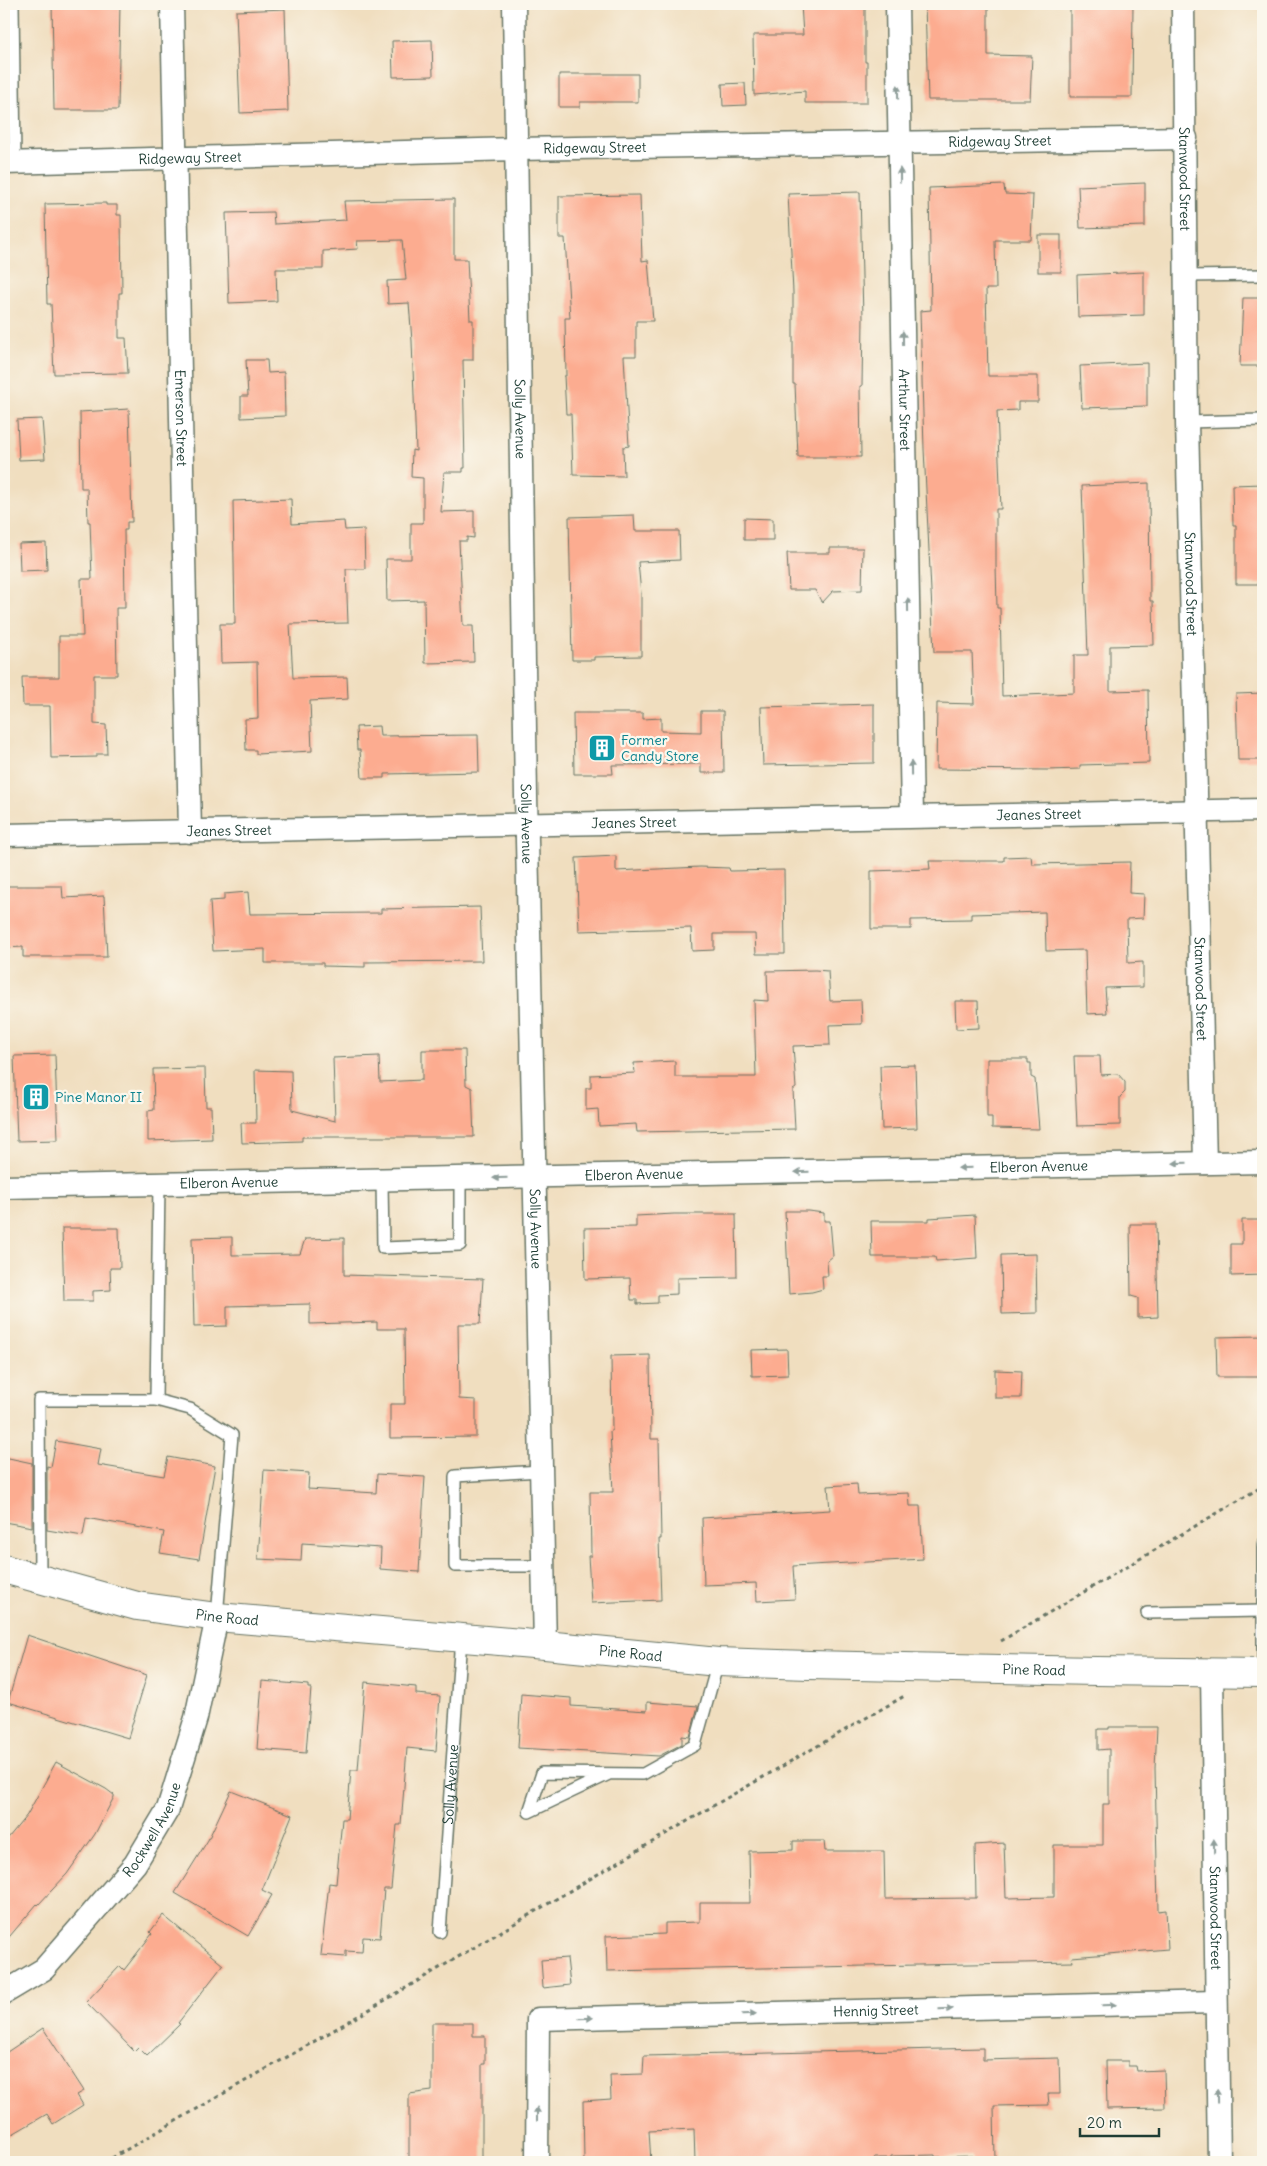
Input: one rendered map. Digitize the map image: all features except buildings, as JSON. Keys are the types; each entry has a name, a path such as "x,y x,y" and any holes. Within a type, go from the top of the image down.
{"street":[{"name":"Emerson Street","path":"172,4 190,832"},
{"name":"Solly Avenue","path":"514,4 527,825 545,1644"},
{"name":"Arthur Street","path":"896,4 912,816"},
{"name":"Stanwood Street","path":"1183,4 1186,138 1187,422 1205,1163"},
{"name":"Ridgeway Street","path":"9,163 516,149 900,141 1186,138"},
{"name":"Jeanes Street","path":"4,835 1263,810"},
{"name":"Elberon Avenue","path":"4,1187 534,1178 1263,1162"},
{"name":"Pine Road","path":"4,1569 137,1606 217,1617 545,1644 718,1662 1263,1673"},
{"name":"Rockwell Avenue","path":"4,1994 44,1969 135,1864 168,1809 196,1718 217,1617"},
{"name":"Stanwood Street","path":"1212,1673 1215,2002 1219,2162"},
{"name":"Hennig Street","path":"537,2162 538,2019 1215,2002"}],"lane":[{"path":"9,163 13,4"},
{"path":"1186,276 1263,275"},
{"path":"1187,422 1263,420"},
{"path":"382,1180 383,1248 460,1245 460,1179"},
{"path":"156,1400 159,1184"},
{"path":"40,1579 39,1400 156,1400 190,1410 232,1435 217,1617"},
{"path":"541,1471 455,1476 455,1566 543,1566"},
{"path":"1263,1544 1263,1673"},
{"path":"1148,1613 1263,1610"},
{"name":"Solly Avenue","path":"440,1932 461,1638"},
{"path":"608,1774 528,1812 542,1773 643,1774 695,1745 718,1662"}],"path":[{"path":"996,1644 1263,1486"},
{"path":"105,2162 372,2008 713,1806 914,1690"}],"place":[{"name":"Former Candy Store","path":"602,748"},
{"name":"Pine Manor II","path":"36,1097"}]}
